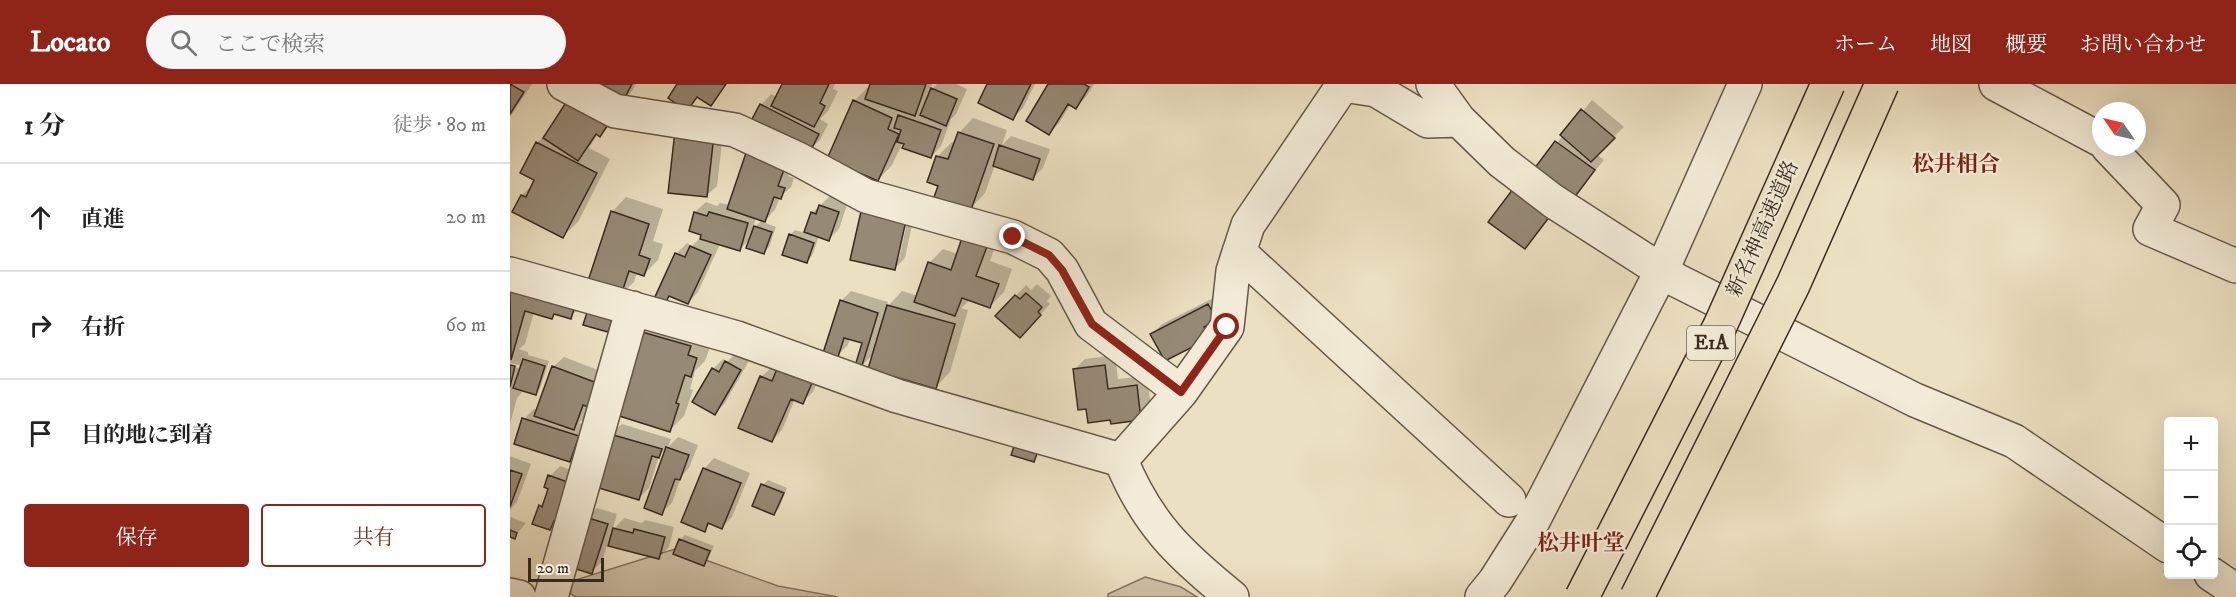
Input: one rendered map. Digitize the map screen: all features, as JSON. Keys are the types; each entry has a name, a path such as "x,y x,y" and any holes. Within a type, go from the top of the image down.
{"highway":[{"name":"新名神高速道路","path":"1582,597 1720,326 1828,84"},
{"name":"E1A","path":"1637,597 1793,285 1882,84"}],"street":[{"path":"564,84 615,111 735,130 798,159 866,196 1013,237 1049,255 1062,270 1092,324 1181,392"},
{"path":"1433,84 1458,120 1502,162 1553,201 1676,280 1915,400 2014,441 2164,543"},
{"path":"1482,597 1533,522 1662,270 1745,84"},
{"path":"1996,84 2092,135"},
{"path":"1121,460 1181,392 1227,327 1233,271 1248,225 1343,85 1376,90 1428,121 1458,120"},
{"path":"2117,156 2163,205 2150,229 2236,266"},
{"path":"1239,252 1509,500"},
{"path":"510,274 737,338 897,396 1121,460"},
{"path":"551,597 633,308"},
{"path":"1121,460 1131,486 1164,536 1190,562 1232,597"},
{"path":"510,595 519,597"}],"shaded area":[{"path":"675,549 778,586 838,597 576,597 571,594 569,582"},
{"path":"1145,577 1181,587 1197,597 1108,597 1108,594"}],"building":[{"path":"510,84 524,92 510,114"},
{"path":"592,84 632,84 622,103"},
{"path":"677,84 726,84 711,106 697,97 687,111 668,98"},
{"path":"782,84 829,84 820,103 825,106 814,127 771,106"},
{"path":"870,84 926,84 915,116 865,99"},
{"path":"987,84 1031,84 1013,120 978,103"},
{"path":"1048,84 1084,84 1089,87 1076,109 1068,104 1049,135 1026,121"},
{"path":"931,88 957,99 946,126 920,115"},
{"path":"853,100 892,118 888,129 899,134 878,181 827,159"},
{"path":"567,101 609,123 600,137 596,134 578,161 543,138"},
{"path":"760,104 819,134 810,152 751,121"},
{"path":"1581,109 1615,138 1591,162 1560,135"},
{"path":"898,115 941,130 931,158 902,148 904,144 897,142 901,130 894,128"},
{"path":"675,131 714,135 707,197 668,193"},
{"path":"958,132 994,144 971,210 934,197 938,186 927,182 936,156 948,159"},
{"path":"1555,141 1595,170 1574,198 1534,169"},
{"path":"536,142 597,173 563,238 512,212 521,195 526,197 534,180 520,173"},
{"path":"999,145 1040,159 1033,180 993,166"},
{"path":"747,150 786,164 778,186 785,188 781,199 774,197 765,222 727,209"},
{"path":"1516,185 1550,216 1525,249 1488,222"},
{"path":"819,205 839,212 829,241 804,232 811,212 816,214"},
{"path":"862,207 907,216 895,270 850,260"},
{"path":"611,211 649,224 639,255 650,259 644,276 629,271 620,298 586,287"},
{"path":"694,212 707,216 709,212 748,223 740,251 700,239 701,235 689,231"},
{"path":"754,226 772,232 764,254 746,248"},
{"path":"964,232 989,241 976,276 999,284 990,308 962,298 955,316 914,302 928,262 951,270"},
{"path":"789,234 814,243 807,263 782,255"},
{"path":"690,246 711,255 688,304 669,296 665,304 654,299 675,253 685,257"},
{"path":"510,290 576,302 571,319 554,314 552,319 525,311 511,360"},
{"path":"1026,293 1042,307 1038,312 1041,315 1020,338 995,316 1015,295 1020,299"},
{"path":"840,300 878,313 861,369 855,366 862,343 844,338 838,357 823,353"},
{"path":"1208,304 1217,320 1204,327 1210,338 1165,361 1150,334"},
{"path":"887,305 955,324 936,389 868,369"},
{"path":"589,306 614,313 608,332 583,325"},
{"path":"642,332 691,346 688,355 697,358 691,377 685,375 670,432 616,415"},
{"path":"523,359 545,366 536,395 513,388"},
{"path":"725,361 741,370 715,415 692,402 712,368 719,372"},
{"path":"510,365 515,366 510,387"},
{"path":"1105,365 1108,389 1137,385 1141,420 1111,424 1110,420 1088,423 1086,409 1078,410 1073,369"},
{"path":"552,366 597,383 588,407 583,405 574,430 534,416"},
{"path":"777,369 812,383 803,404 791,399 772,442 738,428 760,376 772,381"},
{"path":"522,418 579,436 570,462 514,444"},
{"path":"610,434 662,449 659,458 652,456 639,500 589,485"},
{"path":"1017,438 1040,445 1034,462 1011,455"},
{"path":"666,447 689,455 680,480 675,479 662,515 644,508"},
{"path":"703,468 741,483 722,529 708,523 705,532 681,522"},
{"path":"510,470 522,474 510,507"},
{"path":"548,475 573,484 558,523 554,521 550,530 532,524 539,505 542,507 548,489 544,487"},
{"path":"761,484 784,493 774,515 752,506"},
{"path":"585,517 608,524 592,574 570,567"},
{"path":"613,528 633,533 634,529 665,537 659,559 608,546"},
{"path":"510,530 517,533 515,539 510,537"},
{"path":"679,539 710,551 704,566 673,554"}],"district":[{"name":"松井相合","path":"1956,164"},
{"name":"松井叶堂","path":"1581,543"}],"route":[{"path":"1013,237 1049,255 1062,270 1092,324 1181,392 1227,327"}]}
